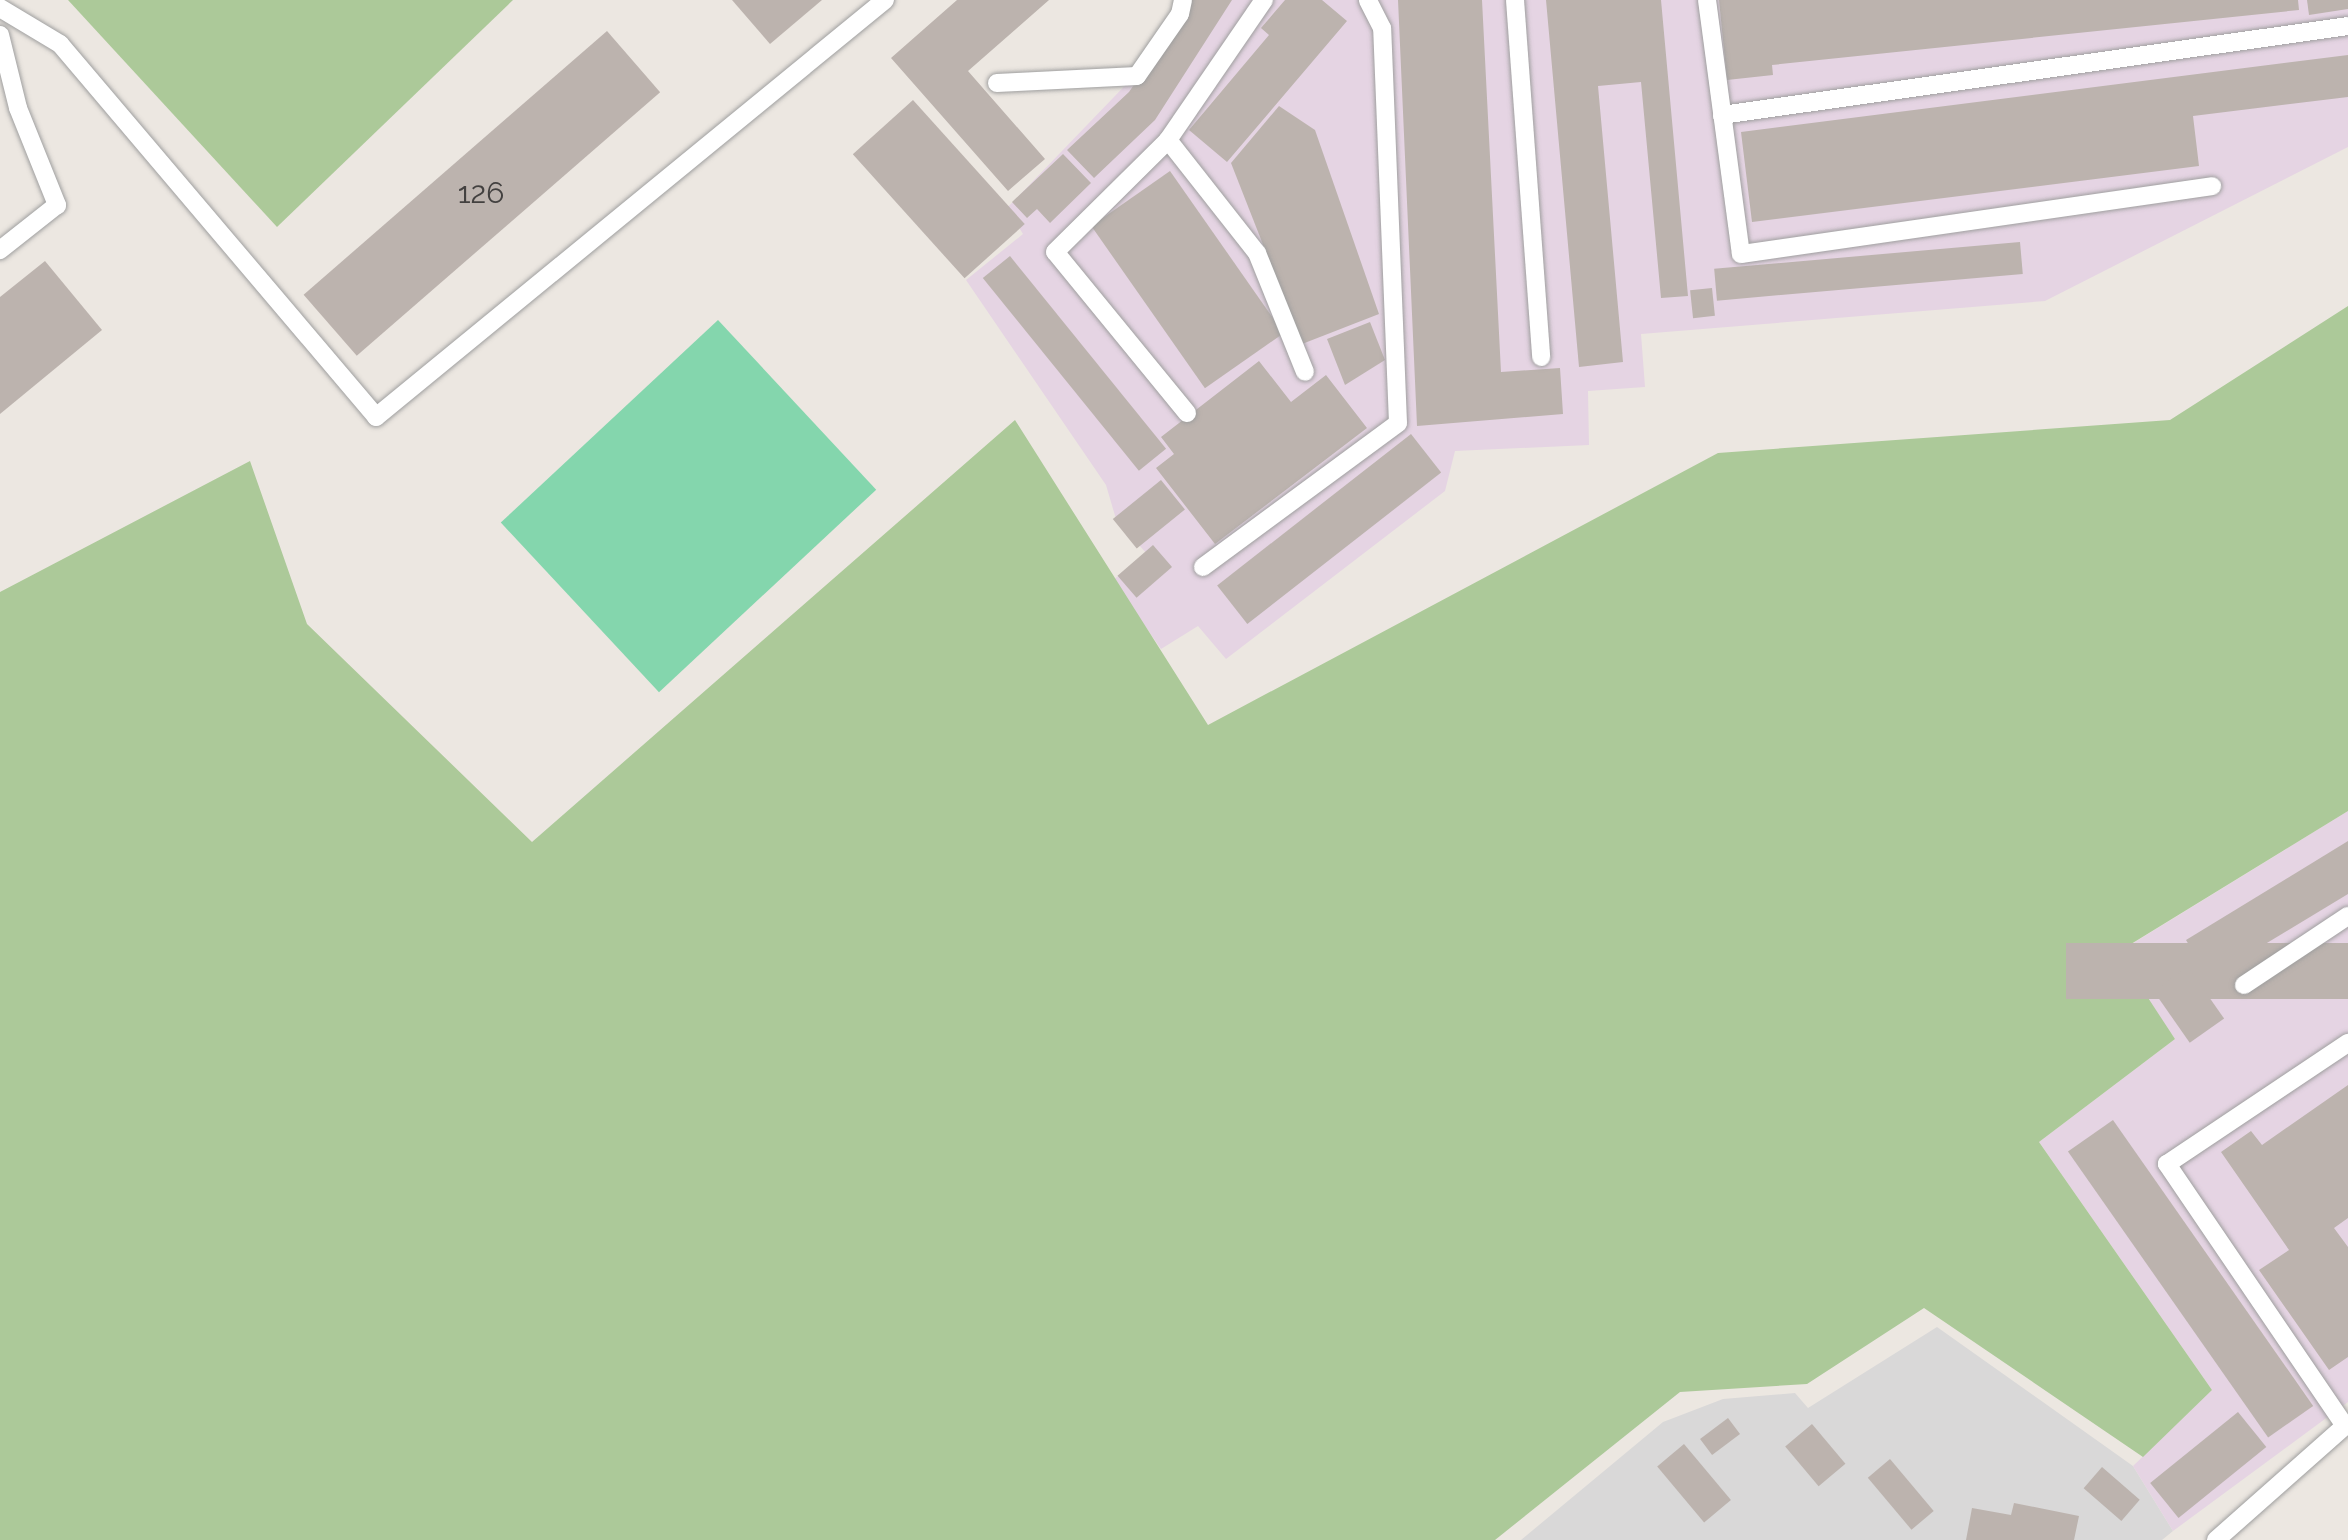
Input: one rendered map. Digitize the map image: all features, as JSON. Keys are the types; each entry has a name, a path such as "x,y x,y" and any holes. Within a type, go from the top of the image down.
{"lane":[{"path":"0,8 60,44 376,417 885,0"},
{"path":"997,83 1137,76 1180,14 1182,0"},
{"path":"1188,413 1055,252 1168,140 1264,0"},
{"path":"1203,567 1398,423 1382,28 1368,0"},
{"path":"1515,0 1540,357"},
{"path":"1707,0 1741,254 2212,186"},
{"path":"1722,116 2348,26"},
{"path":"0,35 18,108 57,205 0,250"},
{"path":"1168,140 1257,253 1305,372"},
{"path":"2244,984 2348,916"},
{"path":"2216,1540 2347,1426 2167,1164 2348,1043"}],"shaded area":[{"path":"1191,0 2348,0 2348,147 2045,301 1641,334 1645,387 1588,391 1589,445 1455,451 1445,491 1226,659 1198,626 1161,649 1113,580 1147,554 1116,519 1106,485 966,280 1023,234 1007,208 1139,71"},
{"path":"2348,811 2348,1402 2173,1531 2133,1466 2212,1390 2039,1142 2175,1039 2117,953"},
{"path":"1937,1327 2133,1466 2173,1531 2162,1540 1521,1540 1663,1422 1723,1399 1795,1393 1808,1408"}],"green space":[{"path":"68,0 513,0 277,227"},
{"path":"2348,306 2348,811 2118,952 2175,1039 2039,1142 2212,1390 2143,1457 1924,1308 1807,1384 1680,1392 1495,1540 0,1540 0,592 250,461 307,624 532,842 1015,420 1208,725 1718,453 2170,420"},
{"path":"718,320 876,490 659,692 501,523"}],"building":[{"path":"732,0 822,0 770,44"},
{"path":"957,0 1049,0 968,71 1045,159 1008,191 891,58"},
{"path":"1192,0 1232,0 1155,120 1094,178 1067,150 1129,92"},
{"path":"1285,0 1322,0 1347,21 1227,162 1189,130 1269,35 1261,28"},
{"path":"1398,0 1482,0 1501,372 1560,368 1563,414 1417,426"},
{"path":"1546,0 1661,0 1688,296 1661,298 1641,82 1598,86 1623,362 1579,367"},
{"path":"1719,0 2298,0 2299,10 1772,65 1773,75 1727,80"},
{"path":"2307,0 2348,0 2348,9 2309,15"},
{"path":"607,31 660,92 357,356 304,295"},
{"path":"2348,55 2348,97 2193,116 2199,166 1752,222 1741,132"},
{"path":"913,100 1025,224 965,278 853,154"},
{"path":"1279,106 1315,130 1379,314 1302,344 1231,163"},
{"path":"1063,154 1091,183 1050,223 1037,209 1027,218 1012,202"},
{"path":"1170,171 1284,333 1205,388 1091,226"},
{"path":"2020,242 2023,274 1717,301 1714,269"},
{"path":"1010,256 1166,449 1139,471 983,278"},
{"path":"45,261 102,330 0,414 0,297"},
{"path":"1712,288 1715,316 1693,318 1690,290"},
{"path":"1370,322 1385,360 1345,385 1327,339"},
{"path":"1259,361 1291,402 1326,375 1367,428 1215,544 1156,468 1174,454 1161,437"},
{"path":"1411,434 1441,473 1247,624 1217,585"},
{"path":"1161,480 1185,510 1137,549 1113,519"},
{"path":"1153,545 1172,567 1137,598 1118,576"},
{"path":"2348,841 2348,894 2209,978 2186,940"},
{"path":"2066,943 2348,943 2348,999 2066,999"},
{"path":"2188,967 2224,1019 2190,1043 2154,991"},
{"path":"2348,1085 2348,1218 2334,1228 2348,1247 2348,1357 2329,1370 2259,1270 2289,1250 2221,1152 2251,1131 2262,1145"},
{"path":"2113,1120 2313,1406 2268,1437 2068,1152"},
{"path":"2238,1412 2266,1447 2179,1518 2150,1483"},
{"path":"1728,1418 1740,1434 1712,1455 1700,1439"},
{"path":"1812,1424 1845,1464 1819,1486 1785,1446"},
{"path":"1684,1444 1731,1500 1704,1522 1657,1466"},
{"path":"1890,1459 1934,1511 1911,1530 1868,1478"},
{"path":"2102,1467 2140,1500 2121,1521 2084,1488"},
{"path":"2014,1503 2079,1516 2074,1540 1966,1540 1972,1508 2011,1515"}]}
